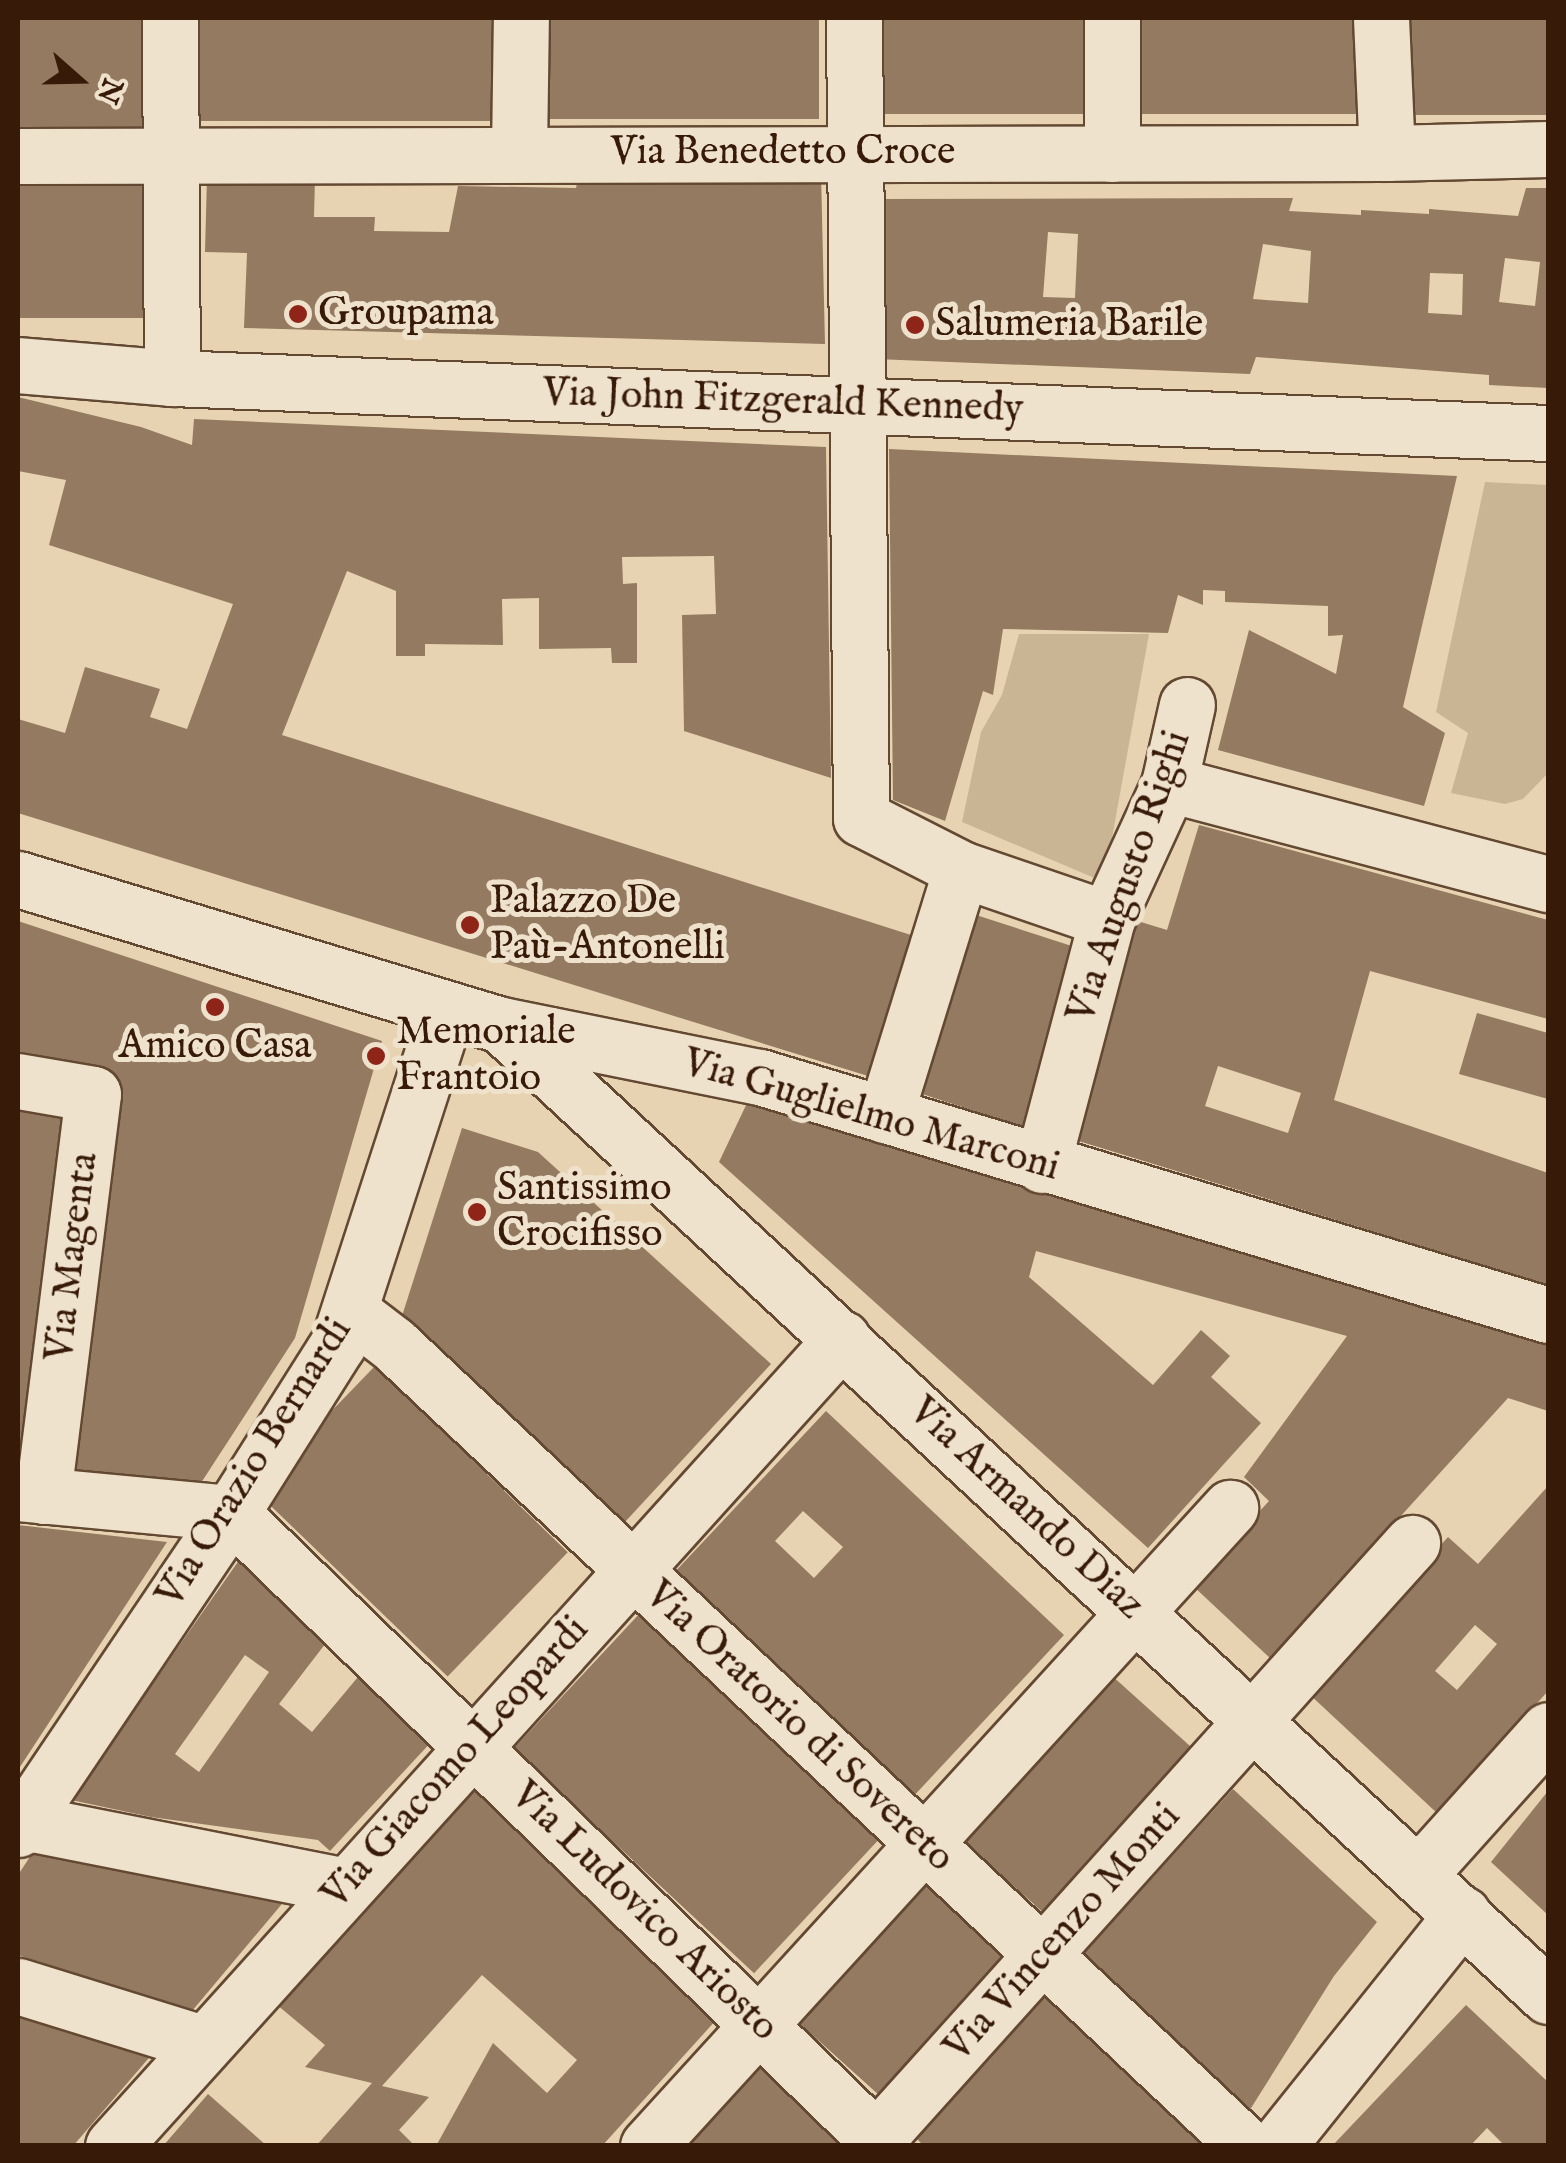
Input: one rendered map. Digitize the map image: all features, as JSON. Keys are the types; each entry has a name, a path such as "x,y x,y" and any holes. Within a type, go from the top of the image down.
{"street":[{"path":"170,18 172,378"},
{"path":"519,152 521,18"},
{"path":"854,18 854,405 861,818 961,870 1107,919"},
{"path":"1112,18 1112,154"},
{"path":"1380,18 1387,154"},
{"name":"Via Benedetto Croce","path":"18,156 170,152 1387,154 1548,148"},
{"name":"Via John Fitzgerald Kennedy","path":"18,365 172,378 1548,433"},
{"name":"Via Augusto Righi","path":"1042,1164 1107,919 1169,784 1187,705"},
{"path":"1169,784 1548,884"},
{"path":"884,1115 961,870"},
{"name":"Via Guglielmo Marconi","path":"18,879 501,1025 760,1077 1548,1315"},
{"name":"Via Orazio Bernardi","path":"19,1824 232,1512 338,1344 447,1009"},
{"name":"Via Armando Diaz","path":"501,1025 1548,1996"},
{"name":"Via Magenta","path":"18,1081 93,1094 30,1494"},
{"name":"Via Oratorio di Sovereto","path":"350,1311 393,1344 1246,2146"},
{"name":"Via Giacomo Leopardi","path":"113,2146 202,2043 842,1339"},
{"path":"30,1494 232,1512"},
{"path":"648,2146 1230,1508"},
{"name":"Via Ludovico Ariosto","path":"232,1512 876,2143"},
{"name":"Via Vincenzo Monti","path":"876,2143 1412,1543"},
{"path":"1420,1874 1548,1730"},
{"path":"19,1824 346,1886"},
{"path":"1276,2146 1463,1914"},
{"path":"18,1986 202,2043"}],"shaded area":[{"path":"1485,482 1548,485 1548,763 1546,775 1523,799 1505,804 1451,793 1468,733 1436,712"},
{"path":"1019,634 1149,634 1104,882 962,822 981,732 1002,695"}],"building":[{"path":"18,18 147,18 147,127 18,127"},
{"path":"192,18 495,18 495,121 192,121"},
{"path":"548,18 819,18 819,119 548,119"},
{"path":"878,18 1091,18 1091,114 878,114"},
{"path":"1133,18 1356,18 1356,114 1133,114"},
{"path":"1404,18 1548,18 1548,115 1404,115"},
{"path":"580,170 821,173 825,344 244,328 247,253 205,252 207,176 315,178 314,217 375,217 374,231 449,232 458,186 576,188"},
{"path":"18,179 147,179 147,318 18,318"},
{"path":"1526,188 1548,188 1548,388 1489,385 1489,375 1256,357 1250,374 876,359 875,199 1293,198 1289,211 1361,215 1361,210 1429,214 1429,209 1518,216","holes":["1048,232 1078,234 1075,298 1043,297","1263,244 1311,251 1308,303 1253,299","1505,258 1540,262 1535,306 1499,302","1430,273 1463,274 1462,315 1428,313"]},
{"path":"18,397 141,427 192,445 194,419 826,447 831,778 684,731 682,615 716,614 714,556 622,557 623,584 637,583 637,663 612,663 611,648 539,649 539,598 502,599 503,645 425,644 425,656 396,656 396,591 347,571 282,735 911,935 868,1076 18,813 18,719 65,733 85,667 160,689 150,717 187,729 233,604 49,545 66,480 18,471"},
{"path":"889,449 1457,476 1403,707 1445,733 1424,806 1218,750 1249,630 1336,674 1343,635 1328,636 1328,606 1225,602 1225,591 1203,590 1203,605 1178,595 1168,633 1003,629 993,695 983,691 945,821 893,800"},
{"path":"1199,825 1548,920 1548,1019 1370,971 1334,1100 1548,1173 1548,1285 1072,1139 1131,919 1167,930","holes":["1218,1066 1301,1093 1288,1133 1205,1106"]},
{"path":"973,914 1083,950 1026,1128 915,1092"},
{"path":"18,921 382,1041 295,1338 199,1486 64,1474 116,1076 18,1058"},
{"path":"1477,1013 1548,1033 1548,1099 1459,1074"},
{"path":"18,1098 73,1107 29,1457 18,1464"},
{"path":"748,1101 1548,1340 1548,1411 1508,1398 1271,1659 1192,1585 1269,1501 1244,1477 1347,1336 1036,1251 1029,1277 1153,1385 1201,1330 1230,1356 1211,1377 1261,1423 1148,1548 719,1162"},
{"path":"462,1128 538,1152 771,1364 625,1522 402,1316"},
{"path":"375,1366 568,1552 448,1677 255,1490"},
{"path":"826,1411 1064,1635 910,1800 671,1576","holes":["803,1511 843,1547 814,1578 775,1541"]},
{"path":"1548,1486 1548,1691 1438,1814 1308,1693 1448,1537 1478,1564","holes":["1475,1625 1497,1644 1457,1690 1435,1671"]},
{"path":"18,1525 167,1542 18,1770"},
{"path":"242,1556 329,1639 279,1704 312,1732 363,1671 434,1739 330,1851 318,1840 151,1817 71,1800","holes":["245,1655 269,1672 199,1772 175,1754"]},
{"path":"641,1612 882,1836 754,1973 513,1749"},
{"path":"1110,1674 1192,1748 1044,1913 961,1839"},
{"path":"476,1786 717,2019 602,2146 436,2146 493,2043 547,2093 577,2060 482,1975 382,2086 429,2097 399,2130 415,2146 316,2146 372,2083 305,2067 325,2045 276,2004"},
{"path":"1233,1789 1377,1922 1334,1976 1246,2116 1083,1954"},
{"path":"1548,1791 1548,1915 1491,1862"},
{"path":"41,1840 297,1886 192,2011 18,1955 18,1875"},
{"path":"922,1878 1007,1955 880,2096 795,2019"},
{"path":"1041,1989 1208,2146 924,2146 909,2131"},
{"path":"1466,2005 1548,2082 1548,2146 1505,2146 1487,2128 1470,2146 1332,2146"},
{"path":"18,2008 154,2052 73,2146 18,2146"},
{"path":"755,2059 839,2143 836,2146 677,2146"},
{"path":"208,2094 267,2146 163,2146"}],"place":[{"name":"Groupama","path":"298,314"},
{"name":"Salumeria Barile","path":"915,325"},
{"name":"Palazzo De Paù-Antonelli","path":"470,925"},
{"name":"Amico Casa","path":"215,1007"},
{"name":"Memoriale Frantoio","path":"376,1056"},
{"name":"Santissimo Crocifisso","path":"477,1212"}]}
